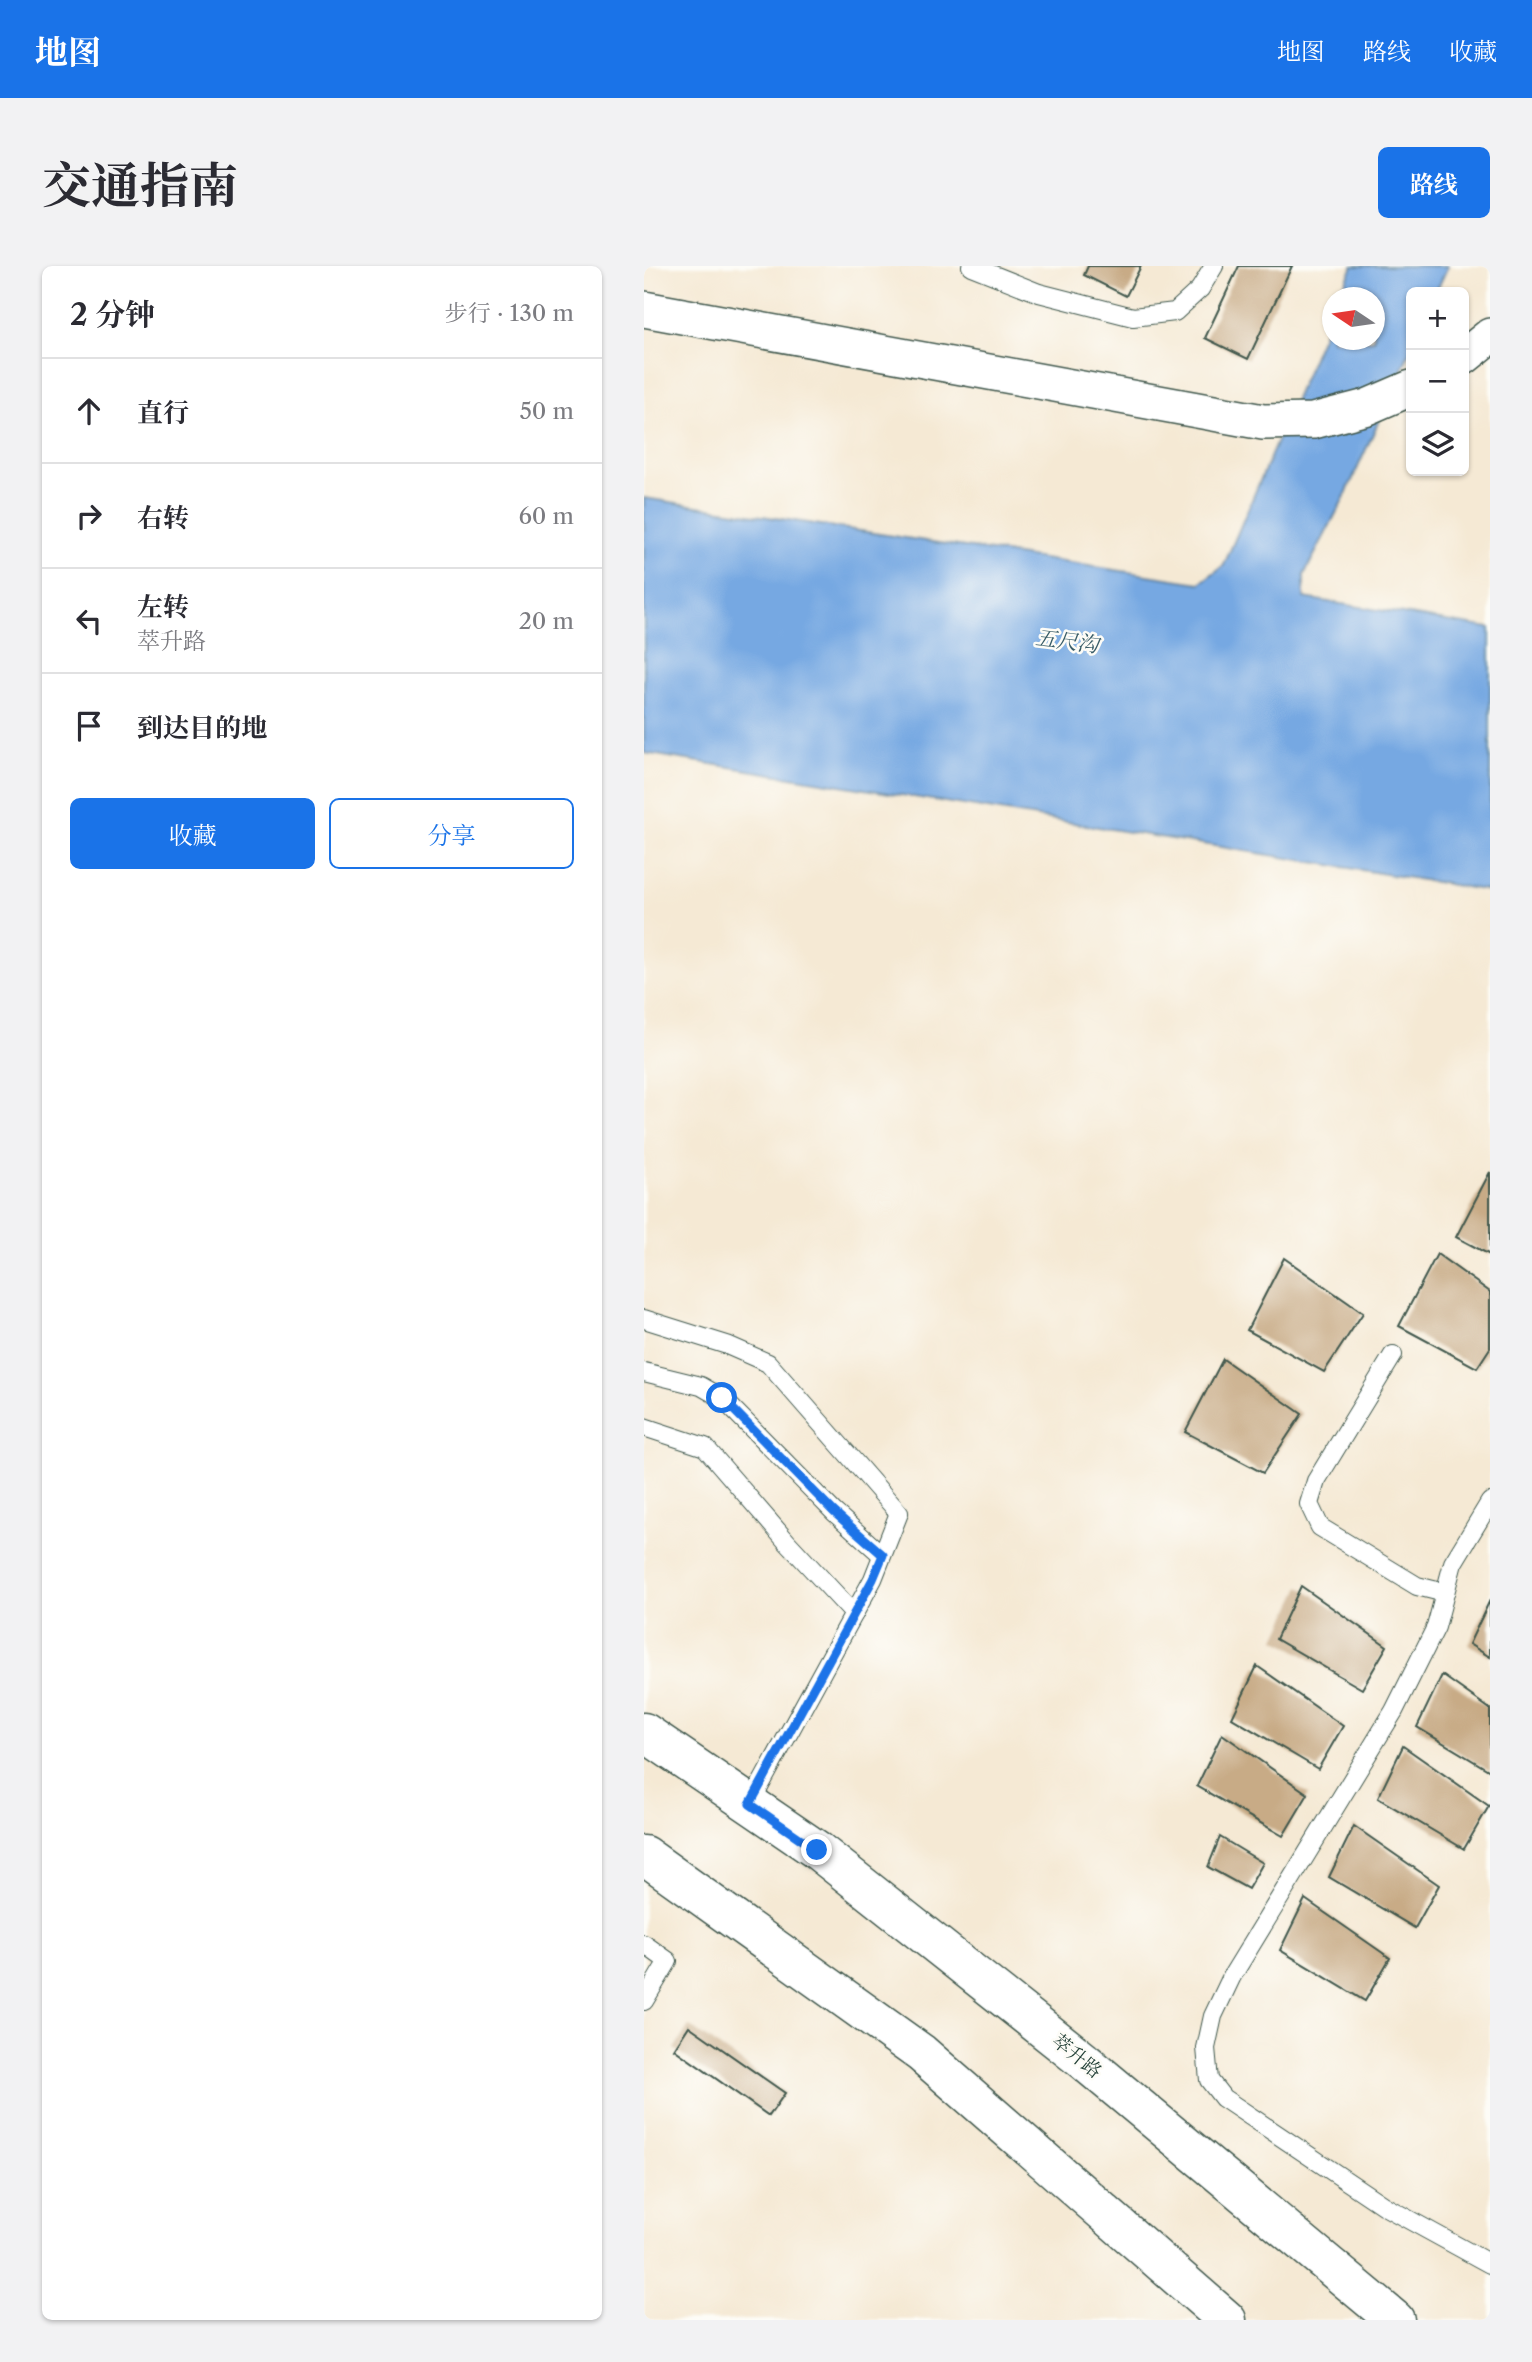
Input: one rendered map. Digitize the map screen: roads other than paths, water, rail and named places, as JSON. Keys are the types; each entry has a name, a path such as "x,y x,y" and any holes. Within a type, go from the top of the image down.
{"street":[{"path":"644,309 1262,422 1312,421 1367,407 1406,390"},
{"path":"1469,353 1490,335"},
{"name":"萃升路","path":"644,1732 817,1850 1085,2062 1395,2320"},
{"path":"644,1855 921,2053 1227,2320"}],"lane":[{"path":"971,266 1039,293 1133,317 1175,312 1200,289 1214,266"},
{"path":"644,1319 727,1345 768,1363 899,1513 873,1579 750,1804"},
{"path":"1393,1355 1316,1482 1309,1504 1320,1527 1417,1586 1445,1593"},
{"path":"644,1372 701,1386 722,1398 834,1512 883,1555"},
{"path":"644,1427 705,1447 854,1614"},
{"path":"1490,1502 1453,1563 1436,1627 1394,1711 1233,1976 1213,2016 1206,2048 1209,2080 1223,2098 1384,2206 1490,2264"},
{"path":"644,1944 668,1961 644,2001"}],"water":[{"name":"五尺沟","path":"1353,266 1448,266 1438,287 1406,287 1406,360 1346,494 1304,575 1304,598 1490,628 1490,891 644,753 644,498 1200,583 1224,565 1322,336 1322,350 1385,350 1385,287 1344,287"}]}
